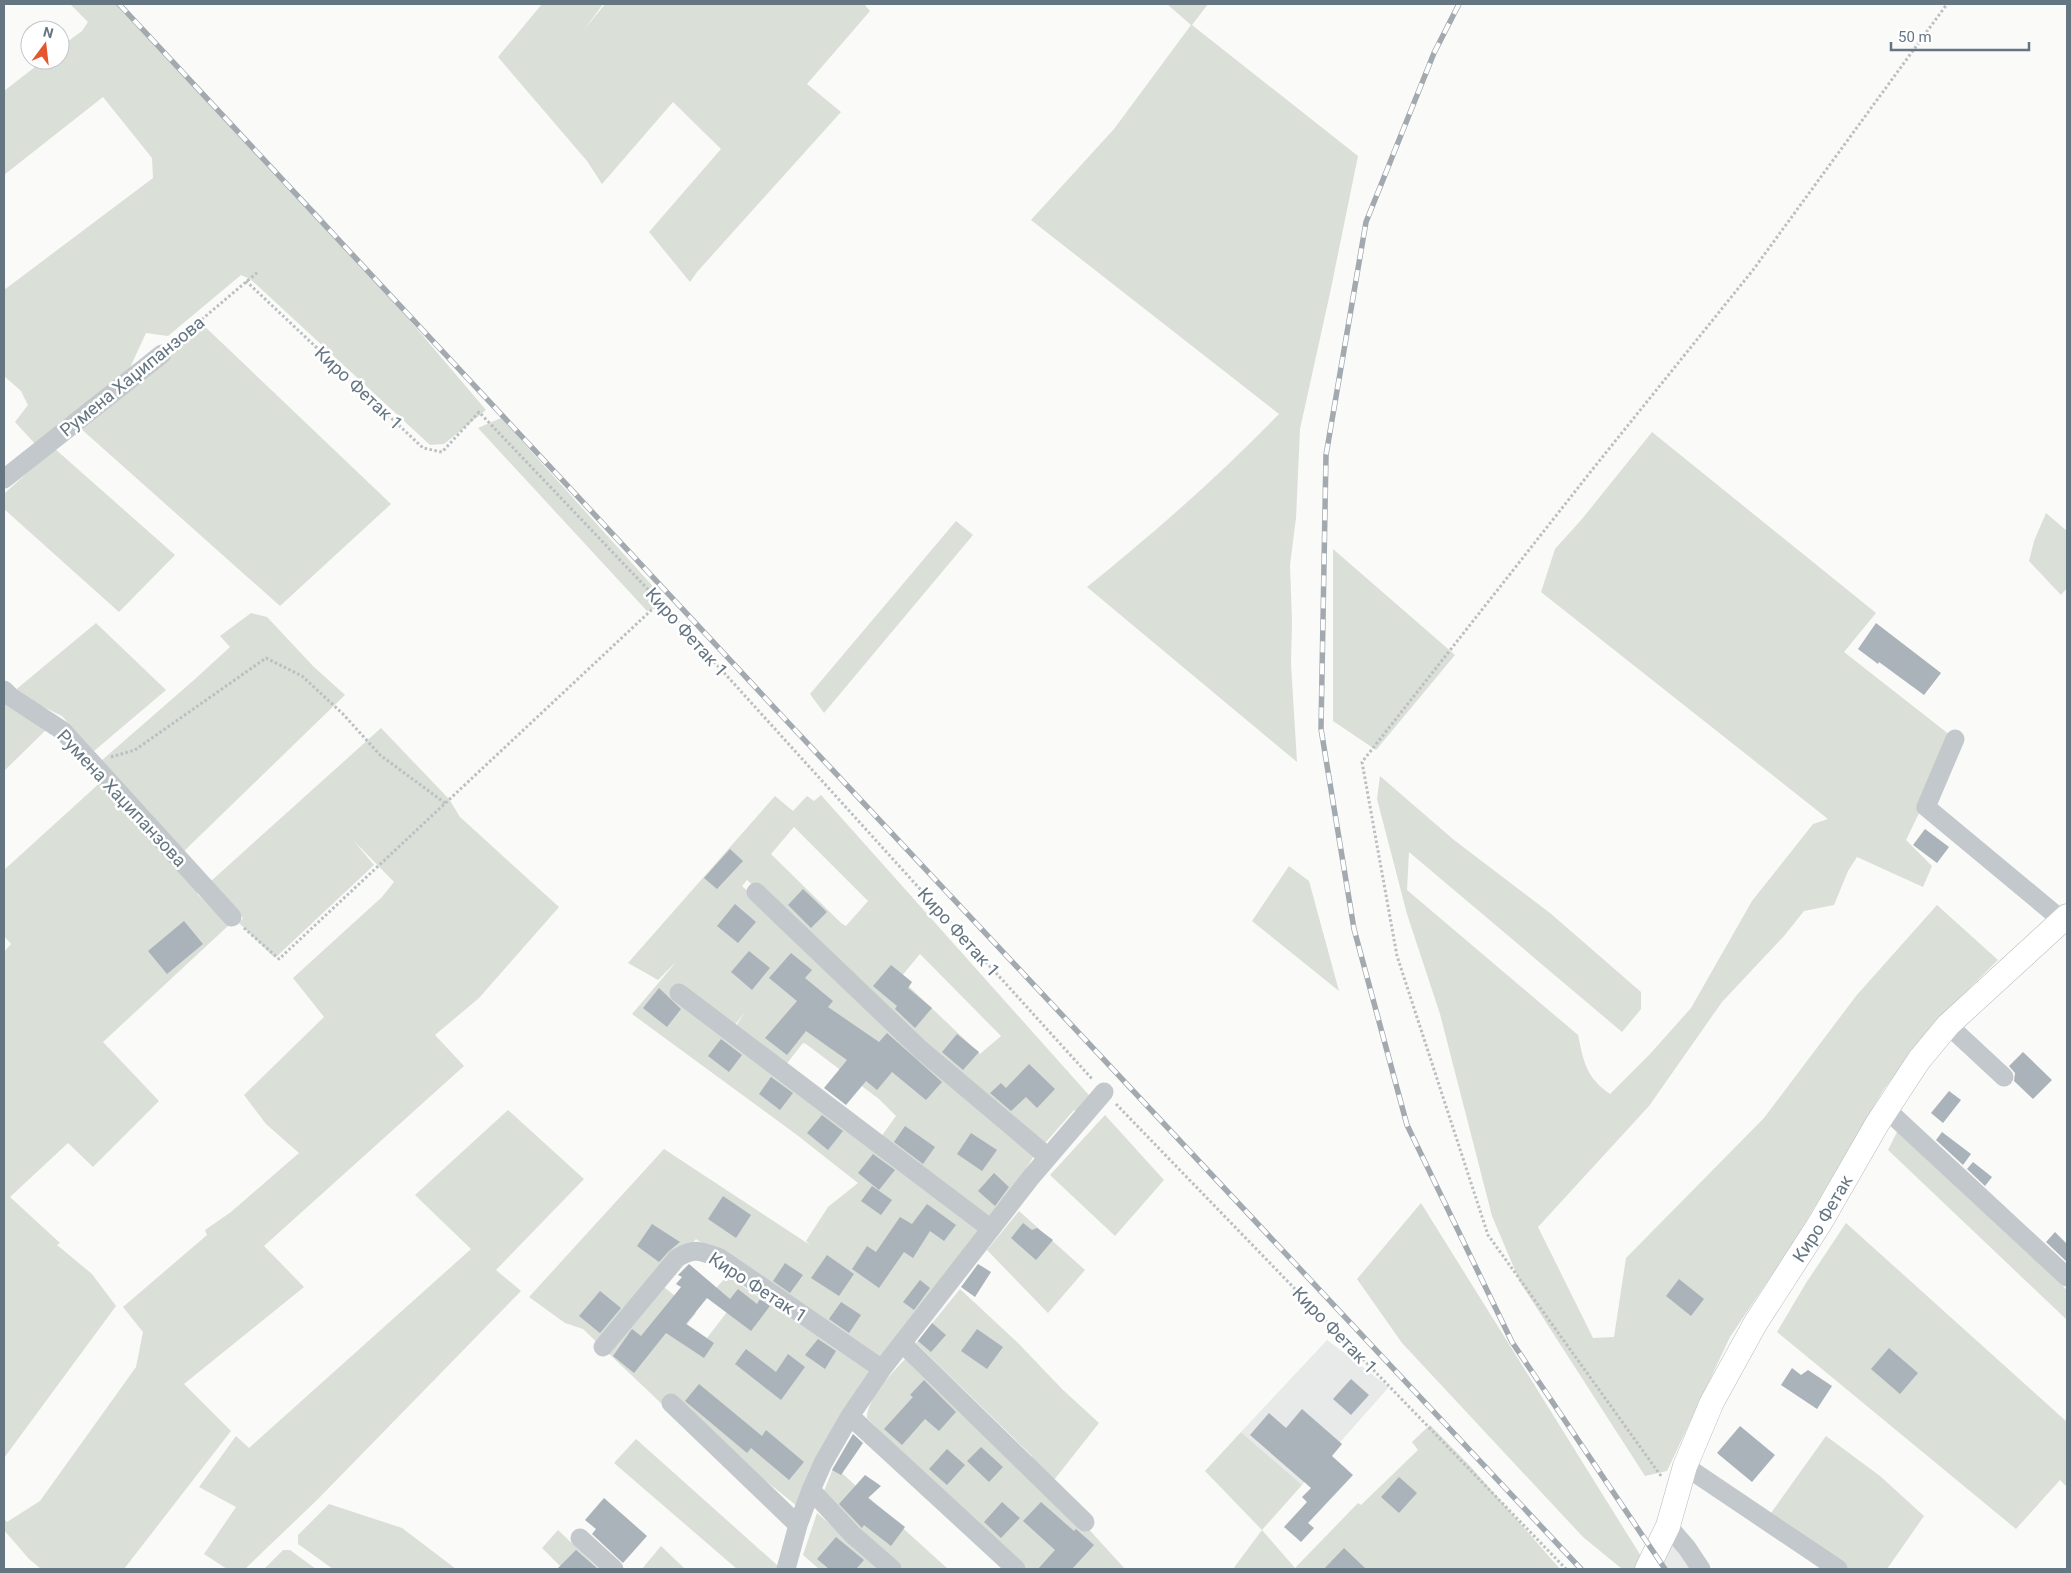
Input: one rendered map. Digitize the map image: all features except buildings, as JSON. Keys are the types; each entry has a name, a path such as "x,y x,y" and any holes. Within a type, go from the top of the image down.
{"main road":[{"name":"Киро Фетак","path":"1650,1561 1668,1526 1685,1466 1712,1402 1755,1324 1820,1223 1886,1109 1919,1060 1948,1025 2065,918"}],"street":[{"name":"Румена Хаџипанзова","path":"4,479 162,354"},
{"name":"Румена Хаџипанзова","path":"4,690 11,697 63,731 232,917"},
{"path":"1955,740 1926,806 2065,918"},
{"path":"756,892 920,1048 1048,1157"},
{"path":"680,993 991,1229"},
{"path":"1948,1025 2004,1077"},
{"path":"786,1569 798,1524 811,1490 823,1463 850,1416 882,1369 991,1229 1048,1157 1104,1092"},
{"path":"1886,1109 2067,1277"},
{"name":"Киро Фетак 1","path":"603,1347 677,1258 689,1250 701,1251 720,1258 882,1369"},
{"path":"902,1343 1084,1522"},
{"path":"671,1403 798,1524"},
{"path":"850,1416 1016,1569"},
{"path":"1685,1466 1838,1569"},
{"path":"811,1490 853,1535 892,1569"},
{"path":"1668,1526 1702,1569"},
{"path":"580,1538 614,1569"},
{"path":"1650,1561 1673,1544 1687,1548"}],"path":[{"path":"1676,1497 1488,1235 1397,956 1362,762 1592,470 1753,270 1946,4"},
{"name":"Румена Хаџипанзова","path":"162,354 259,271"},
{"name":"Киро Фетак 1","path":"246,281 423,448 442,452 479,412 660,602 1104,1092 1566,1569"},
{"path":"232,917 279,959 660,602"},
{"path":"91,762 135,750 266,658 302,676 343,714 380,755 445,803"}],"shaded area":[{"path":"70,4 116,4 322,217 486,410 444,444 430,445 259,287 250,279 241,275 168,336 146,333 128,372 37,446 15,422 28,405 21,391 4,376 4,290 153,178 152,158 103,97 4,175 4,91 31,70 70,70 70,40 82,31 88,22"},
{"path":"542,4 603,4 584,30 605,4 864,4 870,11 807,84 841,112 690,282 649,232 721,149 673,102 602,184 587,161 498,57"},
{"path":"1167,4 1208,4 1192,25 1358,156 1300,429 1296,518 1290,565 1291,664 1297,762 1087,587 1186,503 1279,414 1031,220 1114,129 1191,25"},
{"path":"200,322 391,504 280,606 79,427 140,377"},
{"path":"501,418 668,603 647,611 478,428"},
{"path":"1652,432 1876,613 1844,652 1955,739 1906,840 1932,866 1923,887 1857,857 1848,871 1834,905 1804,911 1784,936 1722,1002 1649,1106 1538,1227 1593,1338 1614,1337 1626,1258 1764,1118 1856,996 1937,905 1998,960 1939,1018 1884,1089 1794,1242 1730,1337 1667,1471 1645,1476 1520,1282 1492,1216 1440,1014 1407,914 1377,799 1380,776 1454,840 1550,913 1641,992 1641,1009 1622,1032 1409,852 1407,890 1578,1035 1587,1069 1596,1082 1610,1094 1650,1054 1691,1008 1752,901 1813,824 1828,819 1541,592 1555,549 1582,519"},
{"path":"54,448 175,555 119,612 4,509 4,494"},
{"path":"2046,513 2067,531 2067,588 2061,595 2029,561 2034,541"},
{"path":"956,521 973,535 824,713 810,694"},
{"path":"1333,549 1455,655 1376,750 1333,721"},
{"path":"251,613 267,617 313,666 345,695 181,854 101,761 230,647 220,636"},
{"path":"96,623 166,690 94,751 62,716 13,692"},
{"path":"4,698 48,728 4,771"},
{"path":"381,728 449,799 460,817 559,907 479,998 435,1035 464,1066 264,1246 304,1287 184,1384 231,1431 124,1569 41,1569 29,1559 4,1530 4,1519 7,1522 40,1501 136,1367 143,1332 123,1307 207,1235 205,1230 231,1212 299,1153 266,1124 244,1095 324,1017 293,978 382,897 394,882 353,840 374,865 275,958 239,923 243,918 210,882"},
{"path":"103,780 202,889 197,894 229,925 103,1042 159,1101 93,1167 68,1143 10,1197 60,1243 57,1245 92,1274 116,1306 4,1458 4,952 11,944 4,936 4,870"},
{"path":"821,795 1096,1103 1082,1117 1074,1110 1040,1149 747,880 742,886 1034,1156 991,1220 878,1141 896,1116 879,1099 806,1044 803,1043 784,1067 734,1029 745,1012 727,1035 982,1230 880,1366 696,1239 627,1314 664,1287 696,1313 687,1324 707,1338 727,1312 708,1297 727,1276 874,1373 798,1507 756,1473 665,1407 583,1329 565,1323 529,1297 664,1149 810,1245 806,1241 828,1207 858,1183 797,1135 632,1014 677,961 658,980 628,963 775,796 793,811 807,796 814,801","holes":["794,827 868,901 846,926 771,854","920,954 1001,1036 980,1054 900,978"]},
{"path":"1289,866 1309,881 1339,991 1252,921"},
{"path":"508,1110 584,1179 496,1270 521,1291 318,1499 245,1569 227,1569 204,1554 236,1507 199,1487 236,1436 249,1448 471,1249 415,1195"},
{"path":"1105,1115 1164,1180 1115,1236 1050,1175"},
{"path":"1899,1128 2067,1290 2067,1320 1888,1150"},
{"path":"1421,1203 1644,1561 1638,1569 1622,1569 1583,1537 1402,1343 1357,1279"},
{"path":"1019,1211 1085,1270 1048,1313 987,1250"},
{"path":"1846,1223 2067,1422 2067,1487 2060,1480 2016,1529 1777,1332 1806,1283"},
{"path":"960,1289 1099,1423 1050,1485 1026,1463 1032,1456 916,1343"},
{"path":"1327,1340 1389,1387 1302,1485 1241,1432"},
{"path":"906,1358 1080,1530 1085,1525 1125,1569 1027,1569 924,1474 867,1418 871,1402 876,1394"},
{"path":"1430,1425 1471,1467 1560,1569 1233,1569 1262,1530 1295,1568 1358,1503 1361,1505 1418,1450 1412,1442"},
{"path":"1241,1432 1302,1485 1262,1530 1205,1471"},
{"path":"1826,1436 1880,1476 1924,1516 1887,1569 1838,1569 1766,1520"},
{"path":"636,1439 777,1565 777,1569 737,1569 614,1463"},
{"path":"834,1466 948,1569 896,1569 822,1496"},
{"path":"329,1504 402,1528 456,1569 333,1569 298,1544 298,1535"},
{"path":"817,1513 882,1569 819,1569 803,1555"},
{"path":"558,1530 599,1569 563,1569 542,1548"},
{"path":"1673,1545 1701,1569 1647,1569 1666,1547"},
{"path":"661,1546 685,1569 642,1569"},
{"path":"283,1550 290,1550 316,1569 264,1569"}],"railway":[{"path":"119,4 797,732 1581,1569"},
{"path":"1459,4 1434,53 1366,222 1326,455 1321,729 1354,929 1407,1125 1512,1342 1665,1569"}]}
